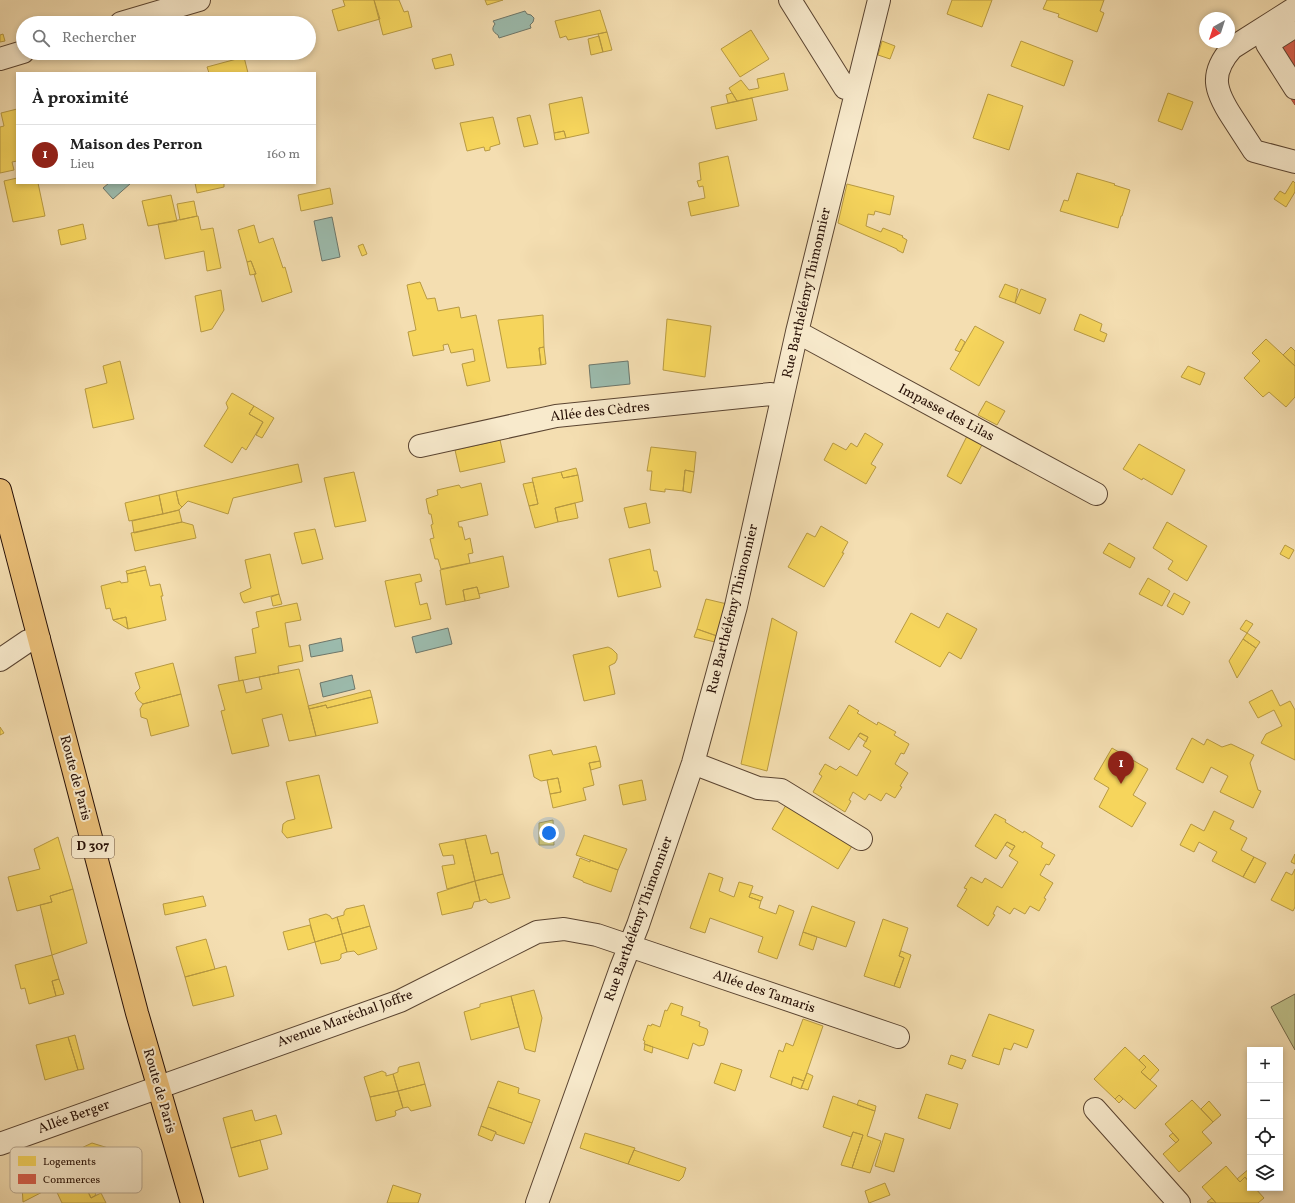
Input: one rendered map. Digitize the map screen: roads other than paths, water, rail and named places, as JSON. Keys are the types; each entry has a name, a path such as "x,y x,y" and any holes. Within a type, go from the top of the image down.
{"main road":[{"name":"Route de Paris","path":"0,490 34,640"},
{"name":"Route de Paris","path":"0,534 34,640 136,1013 179,1203"},
{"name":"Route de Paris","path":"153,1089 192,1203"}],"street":[{"path":"145,16 199,0"},
{"path":"790,0 845,88 856,91"},
{"name":"Rue Barthélémy Thimonnier","path":"537,1203 638,925 693,764 736,606 797,332 879,0"},
{"path":"1295,8 1232,48 1224,57 1219,69 1217,84 1221,100 1254,151 1295,162"},
{"path":"1295,26 1267,44 1295,88"},
{"path":"0,59 16,54"},
{"name":"Impasse des Lilas","path":"797,332 1096,494"},
{"name":"Allée des Cèdres","path":"420,446 556,416 771,394 782,396"},
{"path":"0,660 34,640"},
{"path":"693,764 758,788 781,790 861,839"},
{"name":"Avenue Maréchal Joffre","path":"153,1089 400,1001 537,932 564,929 597,935 630,946"},
{"name":"Allée des Tamaris","path":"630,946 898,1037"},
{"name":"Allée Berger","path":"0,1144 153,1089"},
{"path":"1095,1109 1179,1203"}],"place":[{"name":"Maison des Perron","path":"1121,784"}]}
